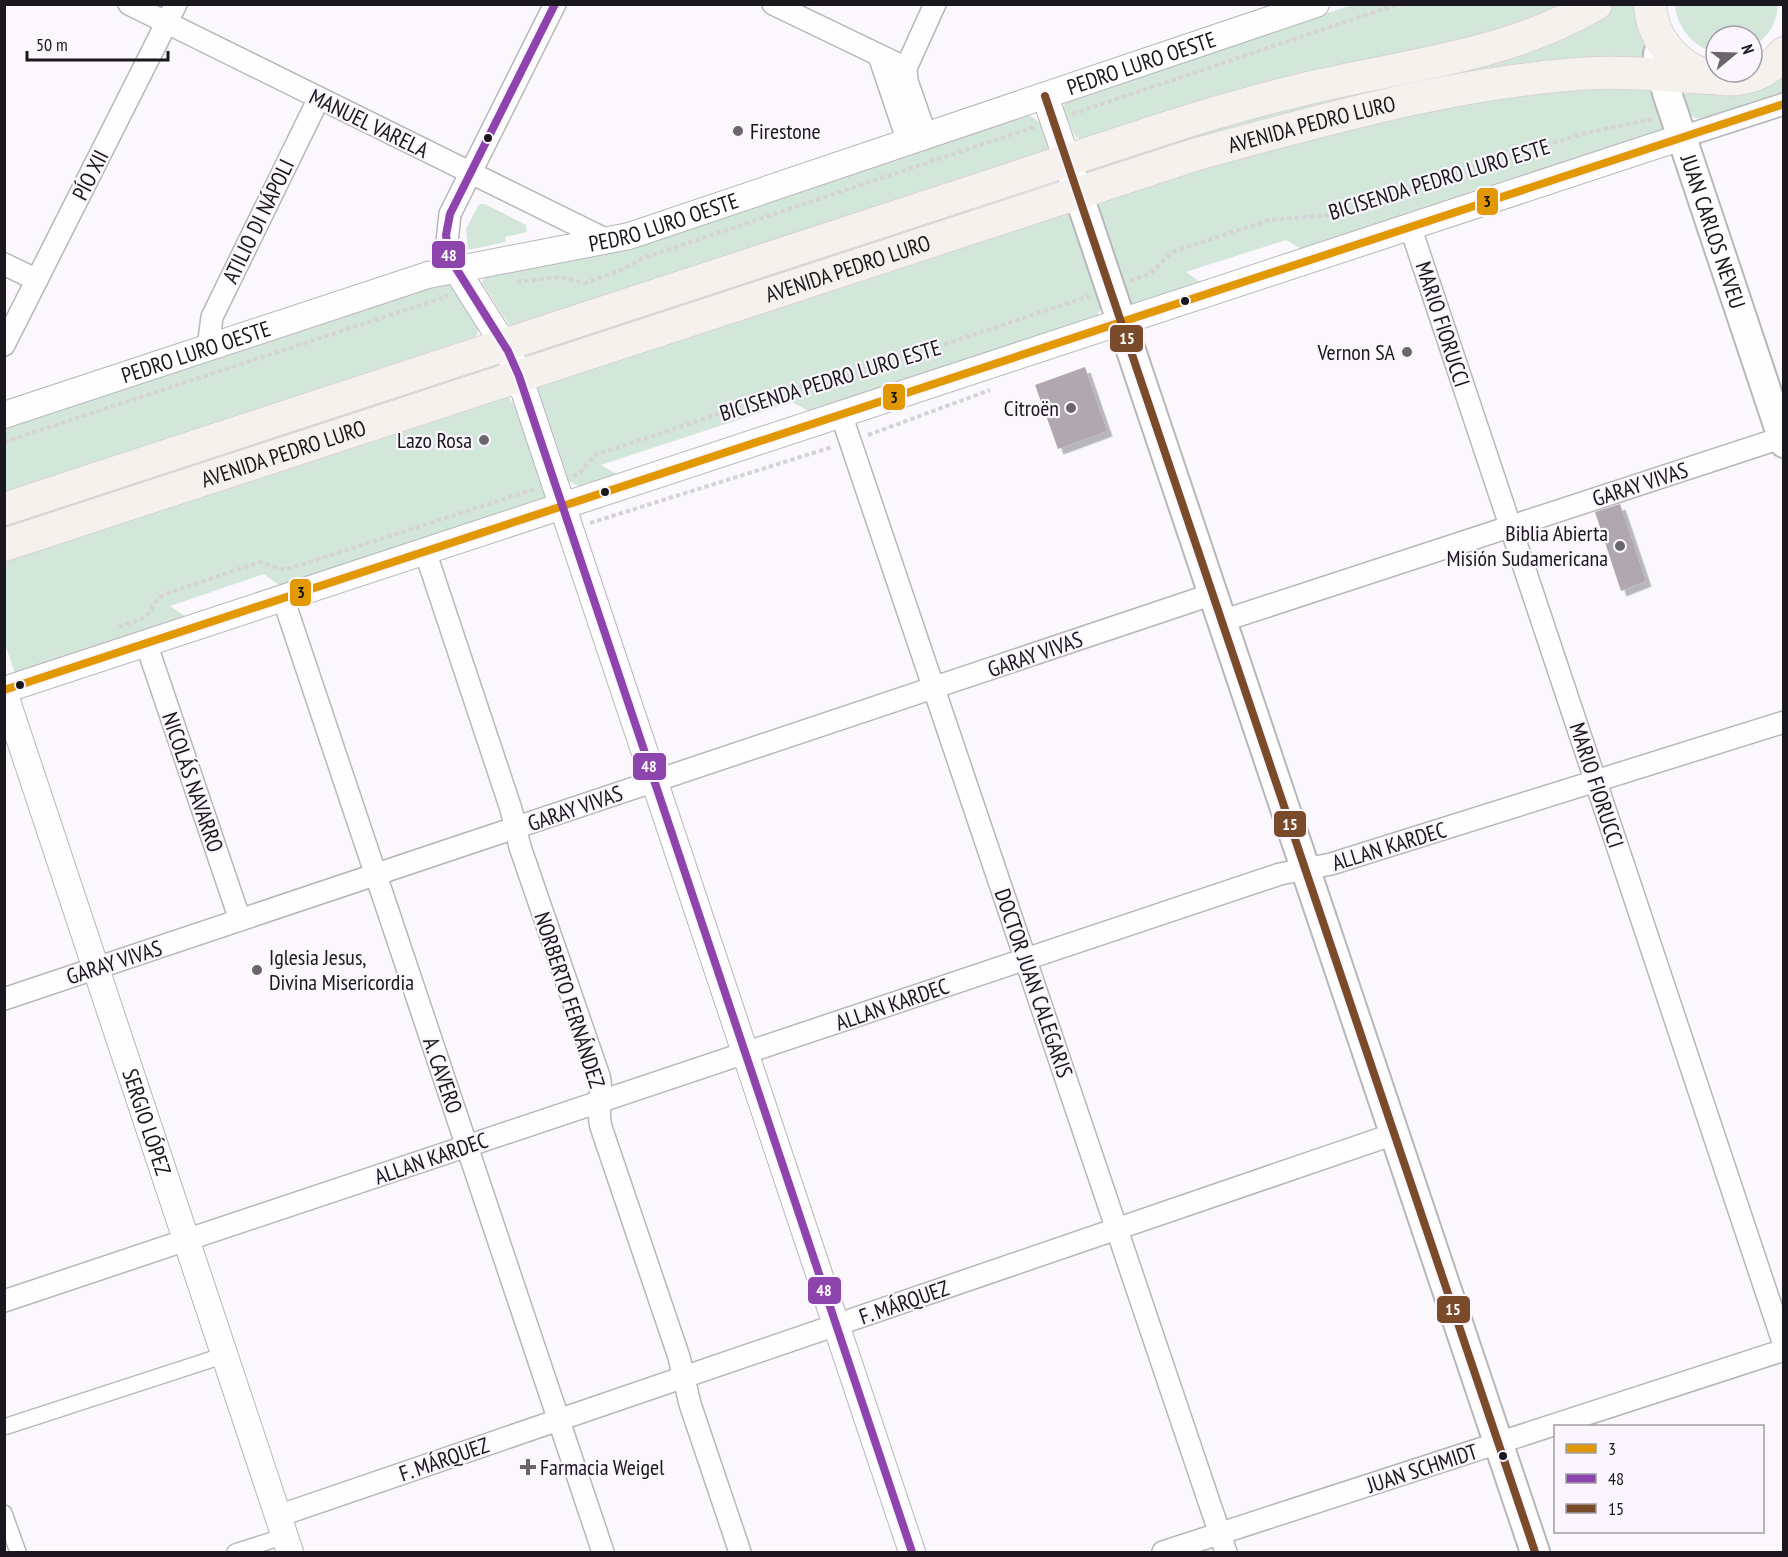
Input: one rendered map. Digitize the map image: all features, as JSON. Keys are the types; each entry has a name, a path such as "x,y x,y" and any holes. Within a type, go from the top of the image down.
{"main road":[{"name":"AVENIDA PEDRO LURO","path":"4,509 1181,123 1293,92 1500,46 1543,31 1596,4"},
{"path":"1650,12 1660,42 1675,61 1704,76"},
{"name":"JUAN CARLOS NEVEU","path":"1650,12 1662,75 1783,439"},
{"name":"AVENIDA PEDRO LURO","path":"1764,69 1782,55"},
{"name":"AVENIDA PEDRO LURO","path":"4,545 1197,154 1312,122 1532,78 1593,73 1704,78"},
{"path":"1067,160 1535,1552"}],"street":[{"name":"MANUEL VARELA","path":"129,4 172,14 319,98 609,241"},
{"path":"555,4 450,214 447,228 447,250 458,281 503,344 519,376 912,1552"},
{"path":"773,4 906,68"},
{"path":"917,139 906,68 909,56 935,4"},
{"name":"PEDRO LURO OESTE","path":"4,416 419,277 458,281 609,241 1316,4"},
{"name":"PÍO XII","path":"4,345 172,14"},
{"path":"879,56 917,139"},
{"path":"1045,96 1067,160"},
{"name":"ATILIO DI NÁPOLI","path":"208,348 212,317 319,98"},
{"path":"4,691 1784,104"},
{"name":"MARIO FIORUCCI","path":"1410,226 1784,1344"},
{"path":"4,264 37,280"},
{"name":"DOCTOR JUAN CALEGARIS","path":"841,414 1223,1543"},
{"name":"GARAY VIVAS","path":"1222,621 1783,439"},
{"name":"NORBERTO FERNÁNDEZ","path":"425,551 599,1076 598,1114 740,1552"},
{"name":"GARAY VIVAS","path":"4,999 1213,594"},
{"name":"A. CAVERO","path":"283,598 603,1552"},
{"name":"NICOLÁS NAVARRO","path":"146,643 240,920"},
{"name":"SERGIO LÓPEZ","path":"4,691 284,1535"},
{"name":"ALLAN KARDEC","path":"4,1301 1280,874 1331,864 1784,722"},
{"name":"F. MÁRQUEZ","path":"284,1535 558,1420 1394,1134"},
{"name":"JUAN SCHMIDT","path":"1163,1552 1223,1543 1498,1443 1784,1350"},
{"path":"4,1427 225,1355"},
{"path":"4,1513 18,1552"},
{"path":"235,1552 284,1535"}],"path":[{"path":"1067,116 1398,4"},
{"name":"BICISENDA PEDRO LURO ESTE","path":"1120,285 1147,275 1172,252 1269,220 1337,213 1581,134 1639,124 1663,116"},
{"path":"4,442 458,281"},
{"name":"BICISENDA PEDRO LURO ESTE","path":"567,478 580,473 590,458 598,454 800,387 850,376 1090,295"},
{"path":"108,631 146,616 158,599 165,594 257,563 266,562 288,569 542,487"}],"green space":[{"path":"1778,4 1774,24 1764,38 1764,24 1704,24 1704,48 1693,41 1683,29 1675,5"},
{"path":"1352,5 1576,5 1546,19 1081,140 1074,135 1063,107 1066,101"},
{"path":"1613,5 1637,5 1637,19 1649,58 1089,179 1085,168 1087,163 1594,16"},
{"path":"1783,69 1783,92 1703,118 1695,118 1686,111 1683,94 1736,91 1751,84 1764,84 1764,78"},
{"path":"1609,83 1652,89 1663,130 1301,249 1286,240 1186,272 1200,282 1130,304 1099,210 1100,202 1181,169 1489,95"},
{"path":"1022,115 1039,122 1050,150 512,329 482,283 485,275"},
{"path":"479,204 485,204 526,225 527,232 505,237 506,242 468,250 466,229"},
{"path":"978,206 936,230 530,356 533,352"},
{"path":"1070,208 1103,306 1094,319 812,413 792,402 601,465 620,476 582,488 568,481 536,385"},
{"path":"447,281 450,282 477,324 478,332 475,339 5,498 4,426"},
{"path":"493,359 500,368 5,536 4,517"},
{"path":"508,396 514,405 546,496 545,501 283,588 264,574 170,606 189,619 15,673 5,644 4,555"}],"building":[{"name":"Citroën","path":"1085,367 1107,431 1058,449 1035,385"},
{"name":"Biblia Abierta Misión Sudamericana","path":"1620,504 1646,581 1621,591 1595,512"}],"transit line":[{"name":"48","path":"555,4 450,214 446,235 449,257 508,351 519,376 912,1552"},
{"name":"15","path":"1045,96 1535,1552"},
{"name":"3","path":"4,690 1784,104"}],"place":[{"name":"Firestone","path":"738,131"},
{"name":"Vernon SA","path":"1407,352"},
{"name":"Citroën","path":"1071,408"},
{"name":"Lazo Rosa","path":"484,440"},
{"name":"Biblia Abierta Misión Sudamericana","path":"1620,546"},
{"name":"Iglesia Jesus, Divina Misericordia","path":"257,970"},
{"name":"Farmacia Weigel","path":"528,1467"}]}
